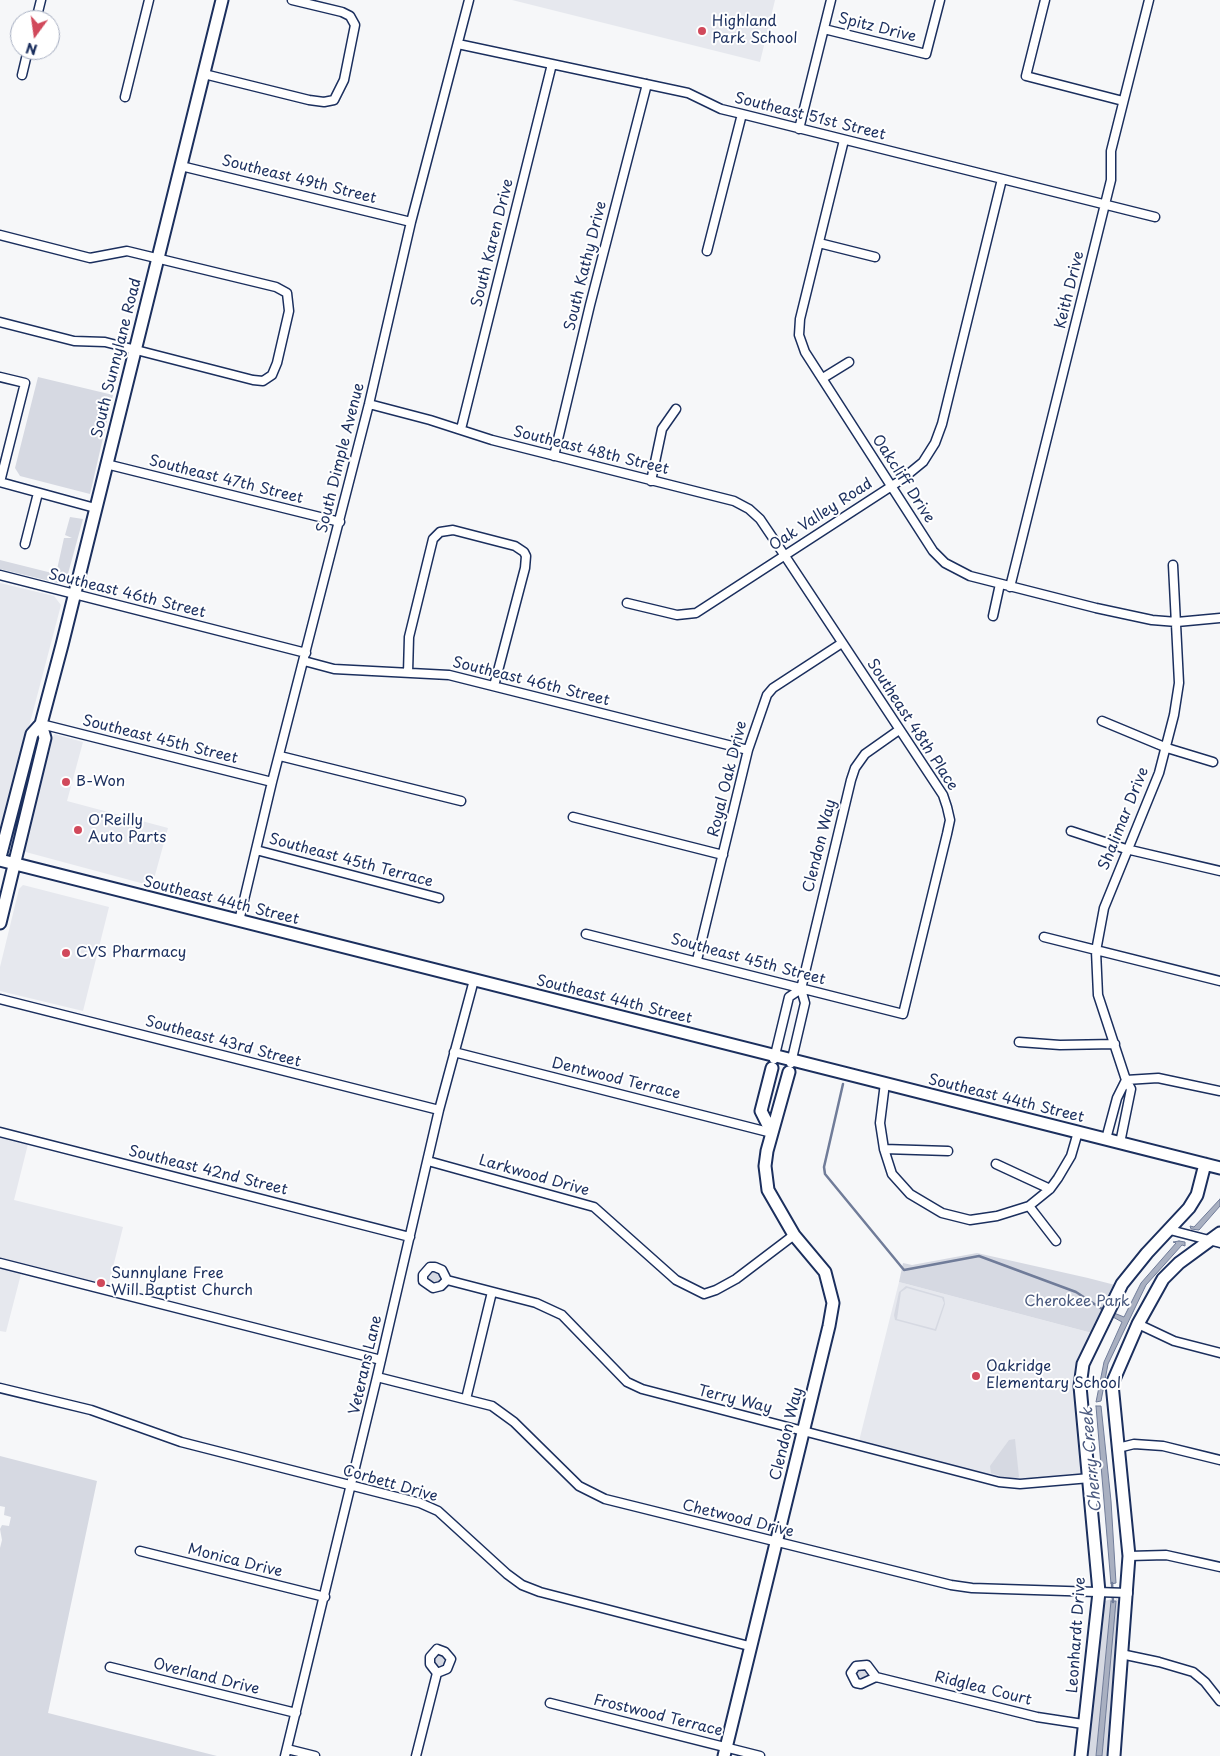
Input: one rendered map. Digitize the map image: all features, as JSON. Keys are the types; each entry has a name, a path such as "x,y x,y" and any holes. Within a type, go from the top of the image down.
{"main road":[{"name":"South Sunnylane Road","path":"0,859 32,734 41,724 222,0"},
{"name":"South Sunnylane Road","path":"0,923 45,738 41,724"},
{"name":"Southeast 44th Street","path":"0,859 1220,1168"},
{"name":"Clendon Way","path":"772,1068 761,1111 772,1133"},
{"name":"Clendon Way","path":"725,1752 833,1303 825,1272 794,1235 768,1190 766,1166 772,1133 789,1072"},
{"path":"766,1093 782,1097"},
{"name":"Leonhardt Drive","path":"1081,1756 1083,1724 1104,1592 1080,1386 1083,1364 1122,1284 1147,1253 1170,1230 1197,1194 1205,1164"},
{"path":"1114,1756 1123,1593 1129,1556 1112,1384 1138,1324 1162,1279 1179,1263 1217,1239"}],"street":[{"path":"125,97 149,0"},
{"path":"204,74 309,100 324,102 334,100 344,80 355,25 350,16 342,12 292,0"},
{"name":"South Dimple Avenue","path":"239,921 272,782 340,522 411,222 469,0"},
{"path":"799,129 831,0"},
{"name":"Spitz Drive","path":"824,29 926,54 940,0"},
{"path":"1045,0 1026,76 1123,101"},
{"name":"Keith Drive","path":"1010,587 1111,180 1111,152 1149,0"},
{"name":"Southeast 51st Street","path":"458,44 688,93 721,109 1155,217"},
{"path":"22,75 26,60"},
{"name":"South Karen Drive","path":"461,429 552,64"},
{"name":"South Kathy Drive","path":"554,456 590,305 647,84"},
{"path":"707,251 742,114"},
{"name":"Oakcliff Drive","path":"844,140 799,327 805,352 933,551 946,563 970,576 1124,614 1177,622 1220,618"},
{"name":"Southeast 49th Street","path":"181,166 411,222"},
{"name":"Oak Valley Road","path":"627,603 677,615 696,613 892,486 923,462 939,434 1002,179"},
{"path":"0,235 90,258 127,251 276,287 287,293 290,311 272,375 263,380 106,342 74,341 0,322"},
{"path":"819,243 875,257"},
{"path":"823,378 849,362"},
{"path":"0,377 25,383 0,482 95,508"},
{"name":"Southeast 48th Street","path":"369,404 554,456 742,505 760,519 785,556"},
{"path":"651,481 662,429 676,409"},
{"name":"Southeast 47th Street","path":"106,464 340,522"},
{"path":"25,544 38,493"},
{"path":"408,673 410,637 433,540 440,532 453,530 514,546 524,552 526,556 525,568 494,686"},
{"name":"Southeast 48th Place","path":"785,556 943,795 950,820 904,1014"},
{"name":"Shalimar Drive","path":"1120,1143 1131,1089 1126,1080 1098,994 1096,951 1104,908 1126,849 1159,773 1167,748 1179,683 1173,565"},
{"name":"Southeast 46th Street","path":"0,575 305,657 334,669 449,676 748,750"},
{"path":"993,616 1000,584"},
{"name":"Royal Oak Drive","path":"697,960 748,750 767,695 774,688 842,643"},
{"path":"1102,721 1167,748 1213,762"},
{"name":"Southeast 45th Street","path":"41,724 272,782"},
{"name":"Clendon Way","path":"789,1072 805,1003 801,989 855,768 865,754 899,730"},
{"path":"280,756 461,801"},
{"path":"573,817 723,855"},
{"path":"1071,831 1126,849 1220,871"},
{"name":"Southeast 45th Terrace","path":"256,850 439,898"},
{"name":"Southeast 45th Street","path":"586,934 697,960 801,989 904,1014"},
{"path":"1044,937 1220,981"},
{"name":"Veterans Lane","path":"286,1752 378,1377 439,1110 474,980"},
{"name":"Clendon Way","path":"772,1068 789,997 801,989"},
{"name":"Southeast 43rd Street","path":"0,1000 439,1110"},
{"path":"1019,1042 1060,1045 1115,1044"},
{"name":"Dentwood Terrace","path":"454,1052 772,1133"},
{"path":"1106,1139 1117,1098 1126,1080 1158,1078 1180,1081 1198,1088 1220,1091"},
{"path":"885,1083 880,1123 884,1149 892,1174 910,1194 942,1213 970,1220 997,1216 1029,1206 1050,1189 1071,1156 1078,1132"},
{"name":"Southeast 42nd Street","path":"0,1132 410,1236"},
{"path":"884,1149 948,1151"},
{"name":"Larkwood Drive","path":"428,1161 594,1207 676,1280 704,1294 736,1279 794,1235"},
{"path":"996,1164 1050,1189"},
{"path":"1029,1206 1056,1241"},
{"path":"1170,1230 1217,1239"},
{"path":"0,1263 381,1360"},
{"name":"Terry Way","path":"447,1280 536,1303 562,1314 627,1382 642,1389 999,1482 1020,1484 1090,1478"},
{"path":"466,1399 492,1292"},
{"path":"1138,1324 1174,1341 1220,1353"},
{"name":"Chetwood Drive","path":"378,1377 492,1406 514,1422 579,1486 593,1494 775,1542 965,1587 1123,1593"},
{"name":"Corbett Drive","path":"0,1388 91,1410 182,1442 420,1503 438,1511 506,1574 522,1585 540,1592 750,1646"},
{"path":"1118,1448 1134,1444 1163,1446 1220,1460"},
{"name":"Monica Drive","path":"140,1551 325,1597"},
{"path":"1129,1556 1166,1555 1220,1568"},
{"path":"1121,1654 1193,1672 1205,1682 1220,1701"},
{"name":"Overland Drive","path":"110,1667 296,1713"},
{"path":"416,1756 437,1673"},
{"name":"Ridglea Court","path":"876,1677 1037,1717 1083,1724"},
{"name":"Frostwood Terrace","path":"550,1703 725,1752 760,1756"},
{"path":"286,1752 315,1756"}],"shaded area":[{"name":"Highland Park School","path":"512,0 775,0 760,62"},
{"path":"0,583 54,596 61,605 0,837"},
{"path":"54,734 83,742 67,801 168,828 152,886 22,851"},
{"path":"23,885 109,907 83,1011 0,991 0,967 19,889"},
{"path":"0,1138 28,1144 14,1200 123,1227 106,1295 21,1274 6,1332 0,1331"},
{"name":"Oakridge Elementary School","path":"899,1282 1092,1333 1080,1361 1087,1467 1082,1473 1013,1480 859,1441"}],"green space":[{"path":"38,377 113,395 90,494 20,476 15,468"},
{"path":"70,517 83,519 66,581 58,583 0,569 0,560 56,574 64,538 72,538 65,535"},
{"name":"Cherokee Park","path":"977,1253 1115,1285 1092,1333 899,1282 903,1263 912,1265"},
{"path":"432,1271 436,1271 440,1277 436,1283 432,1283 428,1279 428,1275"},
{"path":"906,1286 944,1297 945,1304 936,1331 895,1320 894,1315 899,1292","holes":["907,1288 942,1298 944,1303 935,1329 897,1319 901,1292"]},
{"path":"1015,1439 1019,1477 1013,1480 991,1473 990,1466 1009,1440"},
{"path":"0,1456 97,1481 48,1713 217,1756 0,1756 0,1548 2,1540 0,1529 2,1525 9,1526 11,1517 4,1515 5,1507 0,1506"},
{"path":"1111,1599 1096,1756 1088,1756 1102,1608 1105,1601"},
{"path":"1116,1599 1121,1602 1109,1756 1102,1756"},
{"path":"438,1654 442,1654 446,1660 442,1666 438,1666 434,1662 434,1658"},
{"path":"860,1668 864,1668 868,1674 864,1680 860,1680 856,1676 856,1672"}],"water":[{"path":"1220,1199 1220,1206 1199,1230 1191,1229 1190,1226 1194,1227"},
{"path":"1173,1242 1185,1242 1185,1246 1182,1245 1146,1285 1108,1364 1101,1401 1096,1402 1104,1362 1122,1322 1113,1317 1114,1313 1124,1317 1141,1283 1176,1243"},
{"path":"1096,1406 1101,1406 1111,1501 1116,1583 1111,1584"},
{"path":"1111,1601 1116,1601 1102,1756 1096,1756"}],"waterway":[{"path":"843,1084 824,1167 825,1174 904,1270 979,1256 1076,1292 1102,1309"},
{"name":"Cherry Creek","path":"1112,1583 1113,1602"}],"place":[{"name":"Highland Park School","path":"702,31"},
{"name":"B-Won","path":"66,782"},
{"name":"O'Reilly Auto Parts","path":"78,830"},
{"name":"CVS Pharmacy","path":"66,953"},
{"name":"Sunnylane Free Will Baptist Church","path":"101,1283"},
{"name":"Oakridge Elementary School","path":"976,1376"}]}
